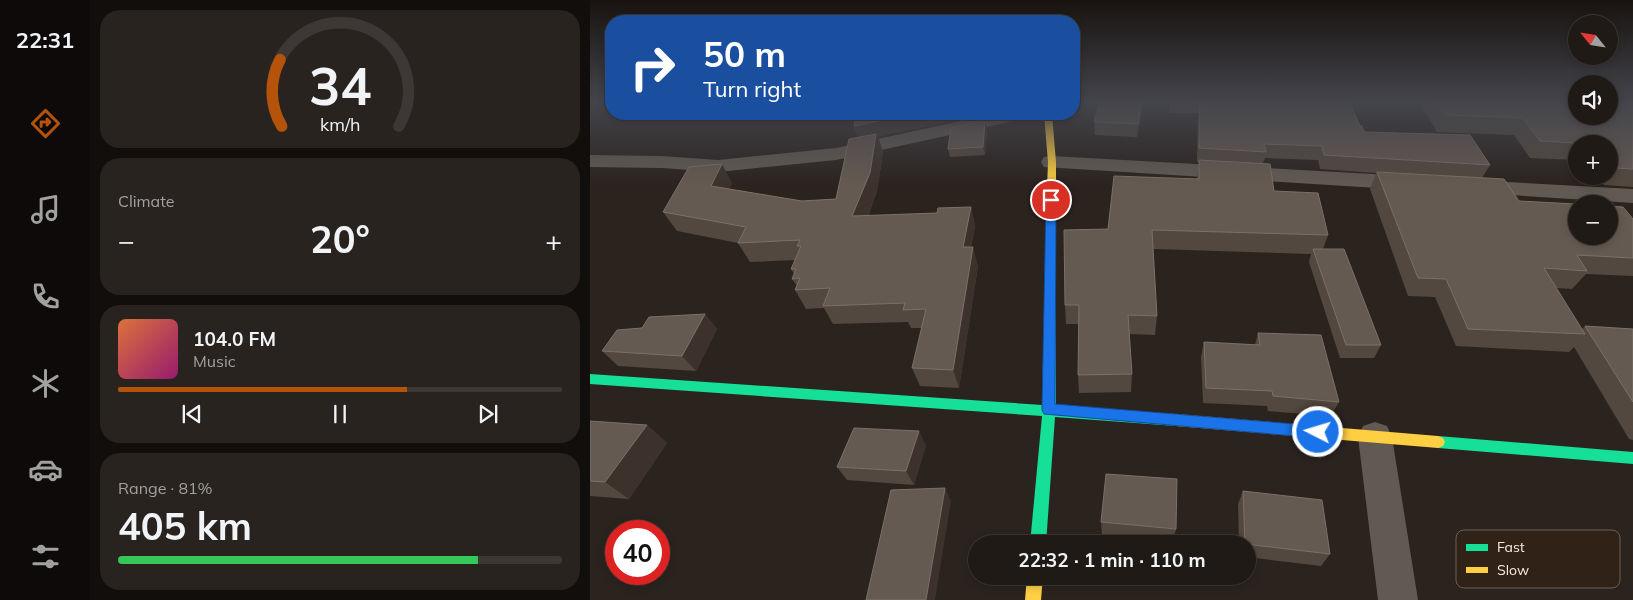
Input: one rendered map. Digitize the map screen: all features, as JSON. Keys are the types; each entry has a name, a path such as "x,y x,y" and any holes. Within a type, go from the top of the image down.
{"street":[{"path":"590,161 662,162 718,166 836,154 950,129"},
{"path":"1039,535 1048,410 1052,162 1049,129"},
{"path":"1052,162 1426,184"},
{"path":"1456,186 1633,196"},
{"path":"590,380 1048,410 1633,458"},
{"path":"1375,437 1398,600"},
{"path":"1033,600 1034,585"}],"building":[{"path":"951,129 984,129 983,147 948,149"},
{"path":"1199,129 1363,129 1364,132 1470,135 1490,165 1324,155 1322,146 1264,144 1266,152 1199,148"},
{"path":"1531,129 1633,129 1633,169 1618,168 1618,135 1568,135 1568,143 1540,141"},
{"path":"876,134 870,173 852,216 937,213 938,208 971,207 963,247 973,247 953,370 912,368 926,309 903,310 905,303 823,306 830,288 795,290 800,278 792,279 796,269 791,269 801,246 797,246 800,240 738,243 746,227 663,212 689,167 722,164 711,186 802,201 836,199 849,139"},
{"path":"1199,160 1270,164 1274,191 1318,193 1328,235 1152,230 1157,316 1128,315 1132,374 1078,375 1079,305 1065,305 1064,230 1108,229 1114,176 1199,179"},
{"path":"1377,172 1504,179 1519,201 1568,204 1568,245 1618,245 1618,207 1623,207 1633,219 1633,258 1577,255 1587,271 1544,268 1585,334 1468,329 1446,279 1418,278"},
{"path":"1313,249 1344,249 1381,345 1346,345"},
{"path":"705,314 682,356 602,351 617,330 642,328 649,317"},
{"path":"1585,326 1633,329 1633,402"},
{"path":"1258,333 1321,335 1339,402 1273,396 1272,391 1206,388 1204,342 1260,345"},
{"path":"590,421 647,425 605,482 590,481"},
{"path":"854,428 919,431 906,471 837,467"},
{"path":"1106,474 1177,479 1176,529 1101,522"},
{"path":"945,488 926,600 866,600 891,490"},
{"path":"1243,491 1322,500 1330,554 1256,545 1256,535 1245,535"}],"traffic: fast":[{"path":"1039,535 1049,410 1051,215"},
{"path":"590,379 1176,420"},
{"path":"1438,442 1633,458"}],"traffic: slow":[{"path":"1049,129 1052,162 1051,215"},
{"path":"1176,420 1438,442"},
{"path":"1033,600 1034,585"}],"route":[{"path":"1051,200 1048,410 1318,432"}]}
